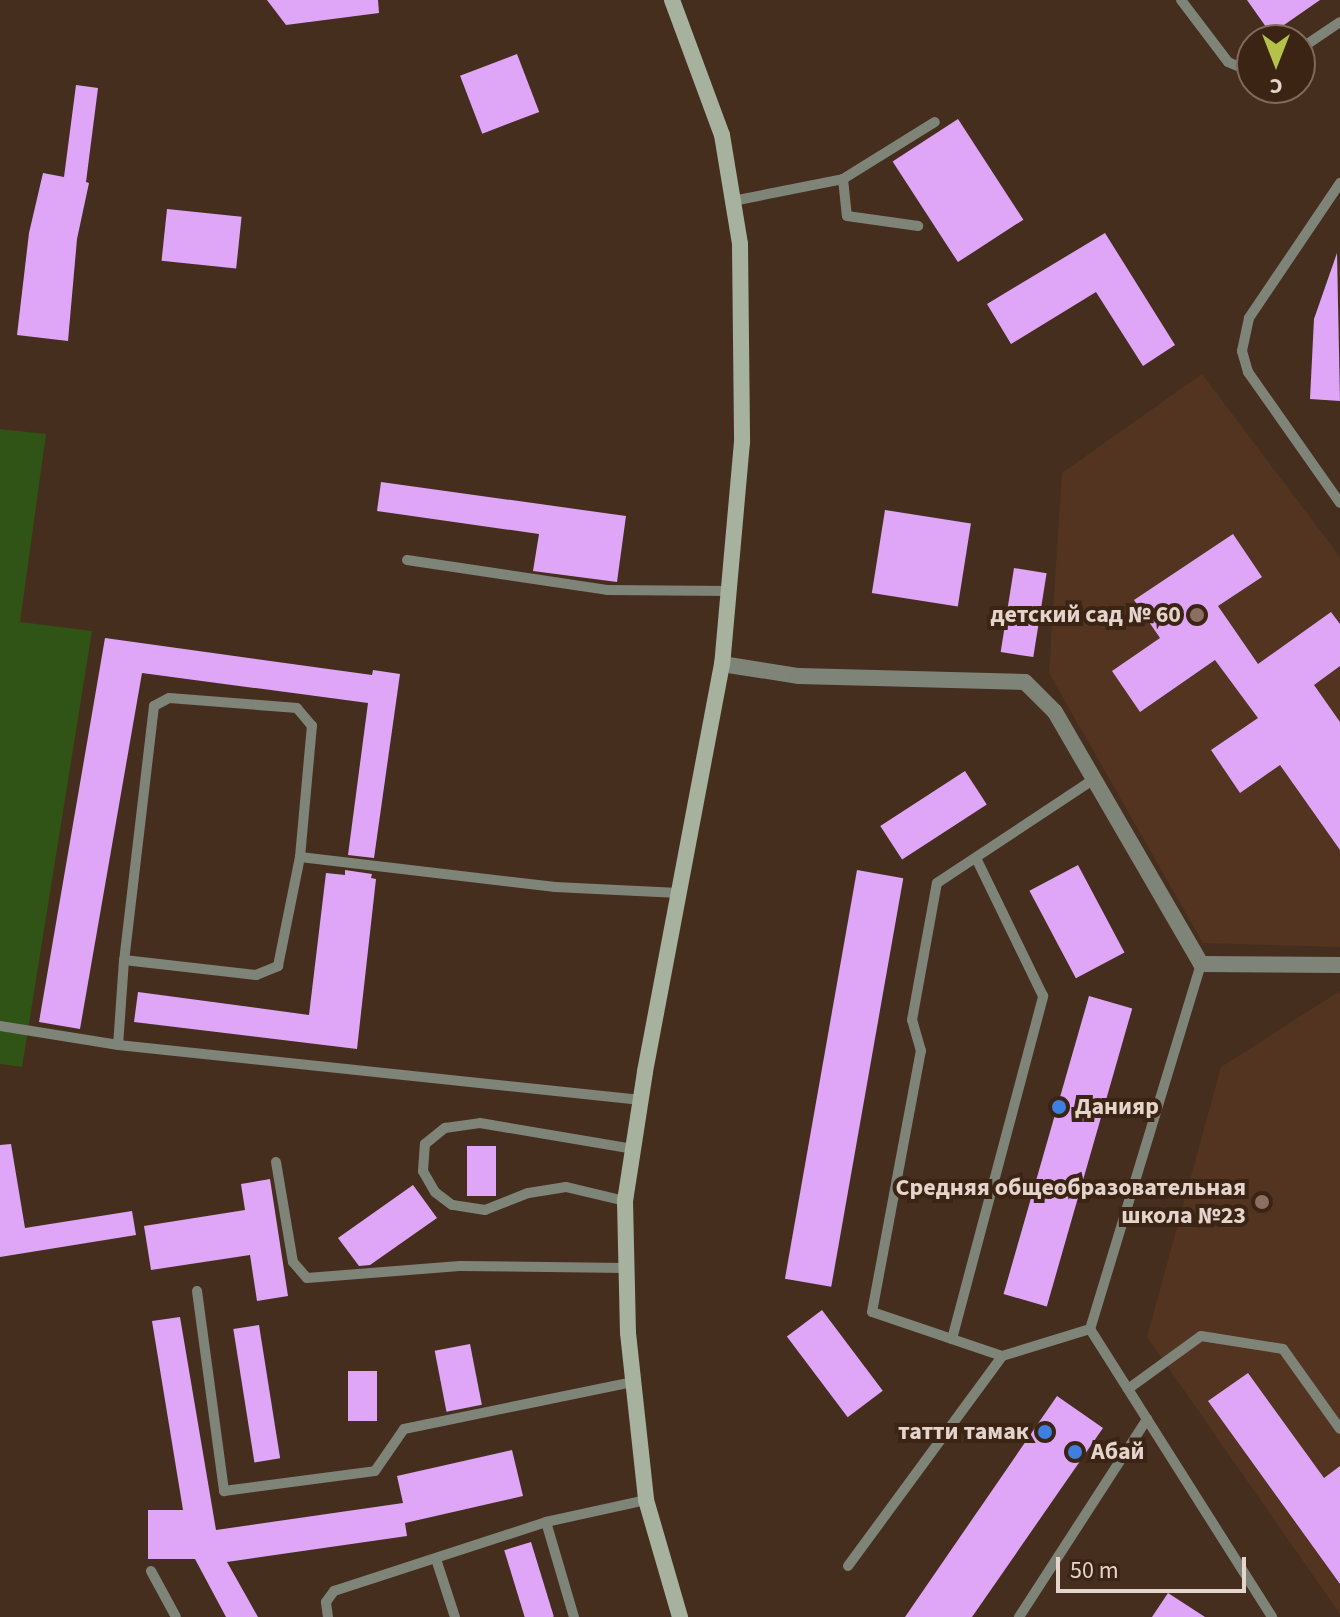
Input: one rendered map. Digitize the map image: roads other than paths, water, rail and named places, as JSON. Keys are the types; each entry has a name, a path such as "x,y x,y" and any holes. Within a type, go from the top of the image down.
{"main road":[{"path":"672,0 722,135 740,244 742,442 722,664 625,1201 625,1268 632,1382 646,1500 680,1617"}],"street":[{"path":"722,664 799,676 1025,682 1055,712 1201,964 1340,965"}],"lane":[{"path":"1181,0 1228,62 1236,65"},
{"path":"1316,38 1340,22"},
{"path":"733,201 843,179 935,122"},
{"path":"843,179 847,216 918,226"},
{"path":"1340,183 1249,318 1242,351 1248,372 1340,503"},
{"path":"407,560 607,590 729,591"},
{"path":"118,1045 124,960 154,706 169,698 297,708 312,726 300,857 278,966 256,975 124,960"},
{"path":"1090,1329 1002,1356 872,1312 921,1051 912,1020 937,883 1094,779"},
{"path":"300,857 555,887 679,893"},
{"path":"952,1339 1043,996 976,858"},
{"path":"1201,964 1090,1329 1272,1617"},
{"path":"0,1026 118,1045 641,1100"},
{"path":"625,1201 566,1187 528,1193 485,1210 452,1205 435,1192 423,1171 425,1144 445,1128 480,1123 633,1149"},
{"path":"276,1162 293,1262 307,1278 460,1266 625,1268"},
{"path":"197,1291 224,1491 375,1471 404,1429 632,1382"},
{"path":"1128,1389 1201,1336 1283,1349 1340,1429"},
{"path":"848,1566 1002,1356"},
{"path":"1019,1617 1147,1419"},
{"path":"328,1617 326,1602 334,1591 546,1522 646,1500"},
{"path":"546,1522 574,1617"},
{"path":"436,1559 455,1617"},
{"path":"151,1571 176,1617"}],"place":[{"name":"детский сад № 60","path":"1197,615"},
{"name":"Данияр","path":"1059,1107"},
{"name":"Средняя общеобразовательная школа №23","path":"1262,1202"},
{"name":"татти тамак","path":"1045,1432"},
{"name":"Абай","path":"1075,1452"}]}
